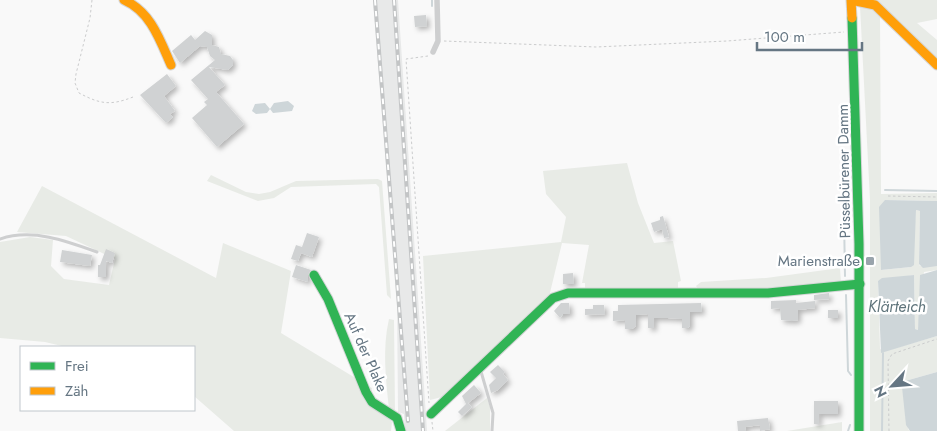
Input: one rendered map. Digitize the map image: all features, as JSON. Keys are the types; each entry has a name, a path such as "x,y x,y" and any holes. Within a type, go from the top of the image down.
{"street":[{"path":"124,0 135,3 145,14 171,65"},
{"path":"433,52 438,41 437,0"},
{"path":"851,0 875,5 937,65"},
{"name":"Püsselbürener Damm","path":"851,0 856,79 860,284 859,431"},
{"name":"Auf der Plake","path":"314,275 328,298 366,392 372,402 397,418 401,431"},
{"path":"431,414 553,298 568,293 768,293 860,284"}],"lane":[{"path":"0,239 30,235 61,239 97,252"},
{"path":"480,368 493,413 492,431"}],"path":[{"path":"92,0 90,18 76,74 78,93 104,103 116,104 133,97"},
{"path":"438,41 596,47 727,41 846,32"},
{"path":"433,52 425,57 406,59 428,400 433,431"},
{"path":"888,196 937,197"},
{"path":"889,431 888,361 892,354 937,339"}],"shaded area":[{"path":"373,0 398,0 427,431 405,431 404,414 398,412 397,301"},
{"path":"873,0 937,0 937,19 917,23 937,40 937,61"},
{"path":"860,6 872,7 880,15 881,194 937,193 937,201 885,200 881,270 911,267 916,210 920,211 919,264 920,266 937,266 937,270 924,272 918,330 915,329 914,275 878,281 880,349 885,351 937,336 937,372 905,381 908,429 910,431 870,431 870,200"},
{"path":"627,163 638,203 654,243 673,241 681,281 678,282 678,291 585,292 585,283 582,283 589,245 562,243 548,301 448,392 442,397 430,400 423,256 561,242 566,217 546,194 543,171"},
{"path":"211,175 246,192 259,194 270,192 296,181 378,179 382,181 391,299 387,295 379,187 376,184 291,187 274,198 258,201 207,181"},
{"path":"42,186 216,278 223,243 291,271 281,333 372,388 371,403 392,422 391,431 234,431 195,397 195,346 62,346 45,342 0,338 0,242 30,237 53,240 51,266 64,279 109,285 115,259 66,236 17,232"},
{"path":"840,268 841,283 767,290 699,290 696,286 701,282 766,278"},
{"path":"389,319 394,320 395,413 389,409 386,376 385,353"},
{"path":"487,398 490,407 490,431 445,431"},
{"path":"842,422 842,431 787,431"}],"water":[{"path":"288,101 294,106 292,111 273,113 270,109 274,103"},
{"path":"265,103 270,109 267,113 256,114 252,111 255,104"},
{"name":"Klärteich","path":"885,200 937,201 937,266 923,268 919,264 920,211 916,210 914,265 911,267 881,270 879,207"},
{"name":"Klärteich","path":"937,270 937,336 881,353 878,281 882,278 914,275 915,329 918,330 920,275"},
{"path":"937,372 937,431 910,431 906,425 902,387 905,381"}],"building":[{"path":"426,15 427,26 415,27 414,16"},
{"path":"205,31 212,35 212,45 219,47 221,54 230,56 233,60 233,65 228,70 209,67 225,85 216,92 244,124 217,147 192,118 207,105 204,102 208,99 191,80 215,60 210,56 207,47 200,46 180,63 172,51 191,35 195,40"},
{"path":"167,74 176,86 164,96 175,111 170,114 173,117 166,123 140,95"},
{"path":"663,216 669,237 664,238 662,229 654,232 651,223 660,220 660,217"},
{"path":"307,233 319,237 312,257 301,253 298,261 291,259 296,245 302,247"},
{"path":"106,249 115,253 112,263 106,261 106,277 98,277 98,265 100,265"},
{"path":"62,250 92,255 90,266 60,262"},
{"path":"296,265 311,270 308,275 308,282 292,277"},
{"path":"573,273 574,284 563,284 563,274"},
{"path":"829,293 829,299 814,300 814,295"},
{"path":"796,300 796,303 815,301 815,308 798,310 798,320 792,321 781,320 780,308 771,309 771,301"},
{"path":"561,303 569,303 570,314 563,314 560,318 554,311"},
{"path":"701,303 702,312 690,312 690,326 688,328 682,328 682,319 654,318 654,328 648,328 648,314 636,315 636,326 632,329 625,329 625,320 613,321 613,311 618,311 618,305"},
{"path":"593,305 604,305 605,314 585,315 585,309 593,309"},
{"path":"828,310 838,310 838,318 828,318"},
{"path":"498,365 505,372 503,374 508,380 498,390 491,393 489,385 496,378 490,372"},
{"path":"474,385 481,393 468,403 472,407 462,416 458,412 466,404 462,396"},
{"path":"814,401 838,401 838,414 819,414 819,424 814,424"},
{"path":"768,418 770,429 760,431 760,425 745,427 746,431 738,431 737,421"}],"waterway":[{"path":"432,0 432,6"},
{"path":"885,190 937,191"},
{"path":"844,217 845,276"},
{"path":"846,295 848,371 851,375"},
{"path":"882,431 883,353"},
{"path":"848,431 850,425"}],"railway":[{"path":"375,0 408,421"},
{"path":"394,0 423,431"}],"traffic: fast":[{"path":"852,18 859,244 859,431"},
{"path":"314,275 328,299 366,392 372,402 397,418 401,431"},
{"path":"431,414 553,298 568,293 768,293 860,284"}],"traffic: slow":[{"path":"124,0 133,5 148,19 171,65"},
{"path":"852,18 851,0 875,5 937,65"}],"place":[{"name":"Marienstraße","path":"870,261"}]}
